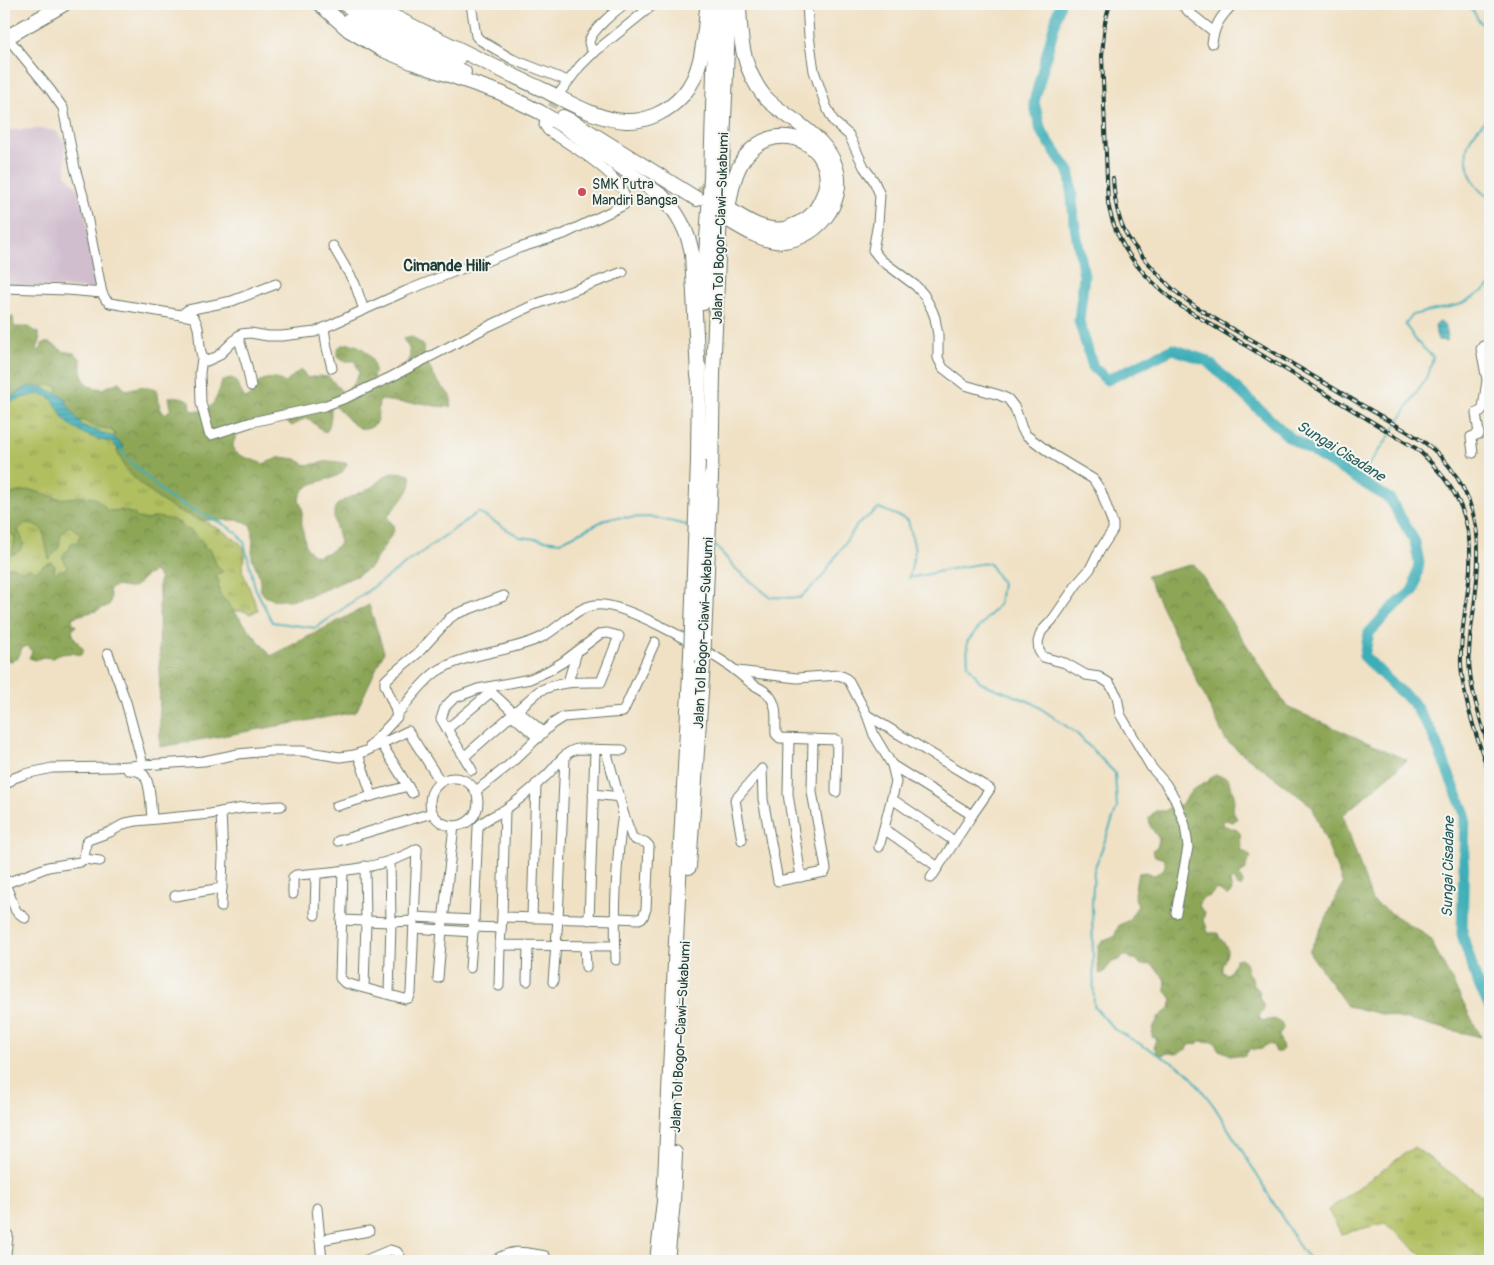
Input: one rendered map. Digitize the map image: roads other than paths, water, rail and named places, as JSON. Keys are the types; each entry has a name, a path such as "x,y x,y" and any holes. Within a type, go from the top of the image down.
{"highway":[{"path":"5,38 64,4"},
{"path":"320,5 389,40 505,89 575,123 697,194 580,116 393,30 344,4"},
{"path":"368,4 512,76 590,112 624,121 648,118 670,107 689,87 698,66 708,4"},
{"name":"Jalan Tol Bogor–Ciawi–Sukabumi","path":"667,1261 673,1202 697,659 698,376 711,177 716,4"},
{"name":"Jalan Tol Bogor–Ciawi–Sukabumi","path":"657,1261 664,1201 677,918 711,476 713,374 729,4"},
{"path":"719,259 737,172 745,156 759,143 775,137 802,140 815,150 823,163 827,184 819,204 812,214 803,222 785,229 771,229 731,216 757,236 775,241 791,240 809,232 825,220 834,204 839,184 836,165 825,146 766,97 752,78 745,61 739,4"},
{"path":"320,5 349,30 381,49 414,63 501,93 540,112 568,129 662,197 672,207 683,224 690,241 698,376"}],"street":[{"path":"471,4 476,36 480,40 512,59 568,81"},
{"path":"561,90 580,66 594,53 654,4"},
{"path":"807,4 814,71 826,106 834,122 849,135 861,162 874,181 880,195 874,253 916,286 924,295 935,318 939,362 943,368 965,385 1008,399 1015,408 1026,435 1053,455 1093,479 1101,490 1113,524 1113,530 1090,569 1041,632 1038,642 1039,651 1043,658 1065,663 1086,675 1099,676 1109,683 1117,696 1120,714 1151,767 1165,783 1175,799 1185,825 1188,843 1176,913"},
{"path":"1181,4 1214,32"},
{"path":"1212,43 1214,32 1222,15 1233,4"},
{"path":"594,53 590,45 590,39 619,5"},
{"path":"5,38 58,100 64,112 102,293 106,300 110,303 193,317 195,320 200,338 202,358 200,373 202,407 211,435 252,422 324,406 348,397 534,305 623,272"},
{"path":"202,358 207,361 215,358 238,336 246,333 294,336 312,333 461,269 564,234 624,205 626,199 622,190 608,172 595,160 548,131 544,127 545,119"},
{"path":"333,246 355,284 364,310"},
{"path":"181,315 188,310 232,301 276,284"},
{"path":"4,288 102,293"},
{"path":"324,328 332,368"},
{"path":"238,336 251,386"},
{"path":"1473,453 1471,437 1479,434 1476,413 1483,408 1487,383 1481,349 1483,346 1490,345"},
{"path":"397,714 385,684 386,680 427,645 450,618 504,596"},
{"path":"362,752 395,721 397,714 428,679 443,668 471,658 521,646 547,634 580,610 592,605 604,604 616,606 674,633 737,671 769,695 776,711 776,734 780,738 837,740 836,792"},
{"path":"464,758 539,691 553,685 568,682 601,682 619,636 607,633 600,634 548,671 489,690 466,693 454,698 445,707 441,719 464,758 472,770"},
{"path":"476,791 509,765 552,724 562,717 623,712 655,642"},
{"path":"568,682 577,652"},
{"path":"108,654 126,702 143,765"},
{"path":"737,671 797,678 838,675 844,676 849,681 867,715 874,735 892,765 896,782 879,847"},
{"path":"489,690 540,735"},
{"path":"447,730 489,690"},
{"path":"867,715 990,789 931,878"},
{"path":"4,786 14,778 37,770 52,768 113,767 204,761 238,754 268,751 302,751 340,757 362,752 408,731 440,781"},
{"path":"790,738 788,794 801,876"},
{"path":"742,840 735,800 762,769 763,798 778,881 824,873 826,870 812,792 813,739"},
{"path":"336,806 372,796 410,789 381,743"},
{"path":"470,968 474,926 477,830 479,824 505,810 575,749 623,750"},
{"path":"589,920 594,750"},
{"path":"606,750 623,812 634,839"},
{"path":"362,752 372,796"},
{"path":"553,982 558,919 564,757"},
{"path":"892,765 972,815"},
{"path":"113,767 139,772 144,775 147,782 152,819"},
{"path":"448,778 464,780 471,784 476,791 478,800 476,810 464,824 454,826 445,824 432,813 429,805 430,796 440,781 448,778"},
{"path":"532,918 536,784"},
{"path":"593,794 620,797"},
{"path":"892,798 954,841"},
{"path":"84,859 86,843 90,839 130,822 210,814 243,808 281,806"},
{"path":"500,986 505,810"},
{"path":"221,812 221,907"},
{"path":"616,960 615,904 619,840 623,812"},
{"path":"338,841 432,813"},
{"path":"438,978 454,826"},
{"path":"884,829 938,867"},
{"path":"502,917 589,920 639,919 643,917 646,909 648,846 645,842 634,839 619,840"},
{"path":"293,894 294,876 343,870 390,861 406,855 417,848 411,996 405,999 345,983 340,978 343,870"},
{"path":"26,918 16,911 4,883 44,868 80,862 84,859 100,861"},
{"path":"389,994 390,861"},
{"path":"364,987 365,866"},
{"path":"315,915 316,874"},
{"path":"175,896 222,888"},
{"path":"341,920 414,922 443,918 474,926 501,928"},
{"path":"414,922 442,930 474,926"},
{"path":"500,945 616,946"},
{"path":"527,981 528,946"},
{"path":"585,946 586,967"},
{"path":"317,1208 322,1261"},
{"path":"320,1240 369,1231"},
{"path":"4,1257 8,1235"},
{"path":"364,1261 390,1250 397,1252 403,1261"},
{"path":"493,1261 512,1252 545,1256"}],"water":[{"path":"1440,322 1446,330 1447,341 1438,340 1435,325"},
{"path":"27,387 41,387 63,396 71,411 83,426 114,437 124,448 120,451 112,442 93,437 74,428 64,419 51,399 45,395 30,396 4,404 4,402"}],"waterway":[{"name":"Sungai Cisadane","path":"1060,4 1034,102 1041,131 1070,173 1074,221 1084,276 1079,321 1093,367 1107,380 1173,349 1207,361 1289,437 1390,499 1415,542 1419,563 1414,590 1390,610 1369,633 1364,656 1412,701 1432,733 1465,814 1462,934 1476,979 1490,1008"},
{"path":"1469,4 1479,21 1490,32"},
{"path":"1490,113 1471,138 1467,154 1469,172 1473,180 1477,187 1490,197"},
{"path":"1358,479 1384,444 1429,373 1433,357 1417,342 1405,324 1412,315 1459,305 1490,286"},
{"path":"121,450 168,497 236,532 244,542 255,587 272,622 316,628 478,512 520,537 560,542 609,518 652,517 691,526"},
{"path":"714,544 737,570 770,597 800,598 822,577 857,525 879,508 908,520 915,550 909,578 959,567 989,563 1002,583 999,604 967,642 968,665 981,683 1033,703 1076,733 1115,773 1117,808 1094,870 1092,905 1094,1006 1114,1029 1187,1071 1214,1106 1301,1249 1311,1261"}],"tunnel":[{"path":"545,119 560,93"},
{"path":"698,188 718,201"}],"railway":[{"path":"1110,4 1105,22 1102,56 1108,203 1118,235 1133,261 1179,305 1417,449 1444,478 1454,493 1467,524 1470,560 1462,633 1462,679 1468,707 1490,777"},
{"path":"1113,178 1115,198 1126,235 1143,258 1175,291 1210,316 1417,437 1433,449 1449,466 1468,499 1477,533 1478,569 1469,656 1476,704 1490,752"}],"place":[{"name":"SMK Putra Mandiri Bangsa","path":"582,192"}],"district":[{"name":"Cimande Hilir","path":"447,265"}]}
